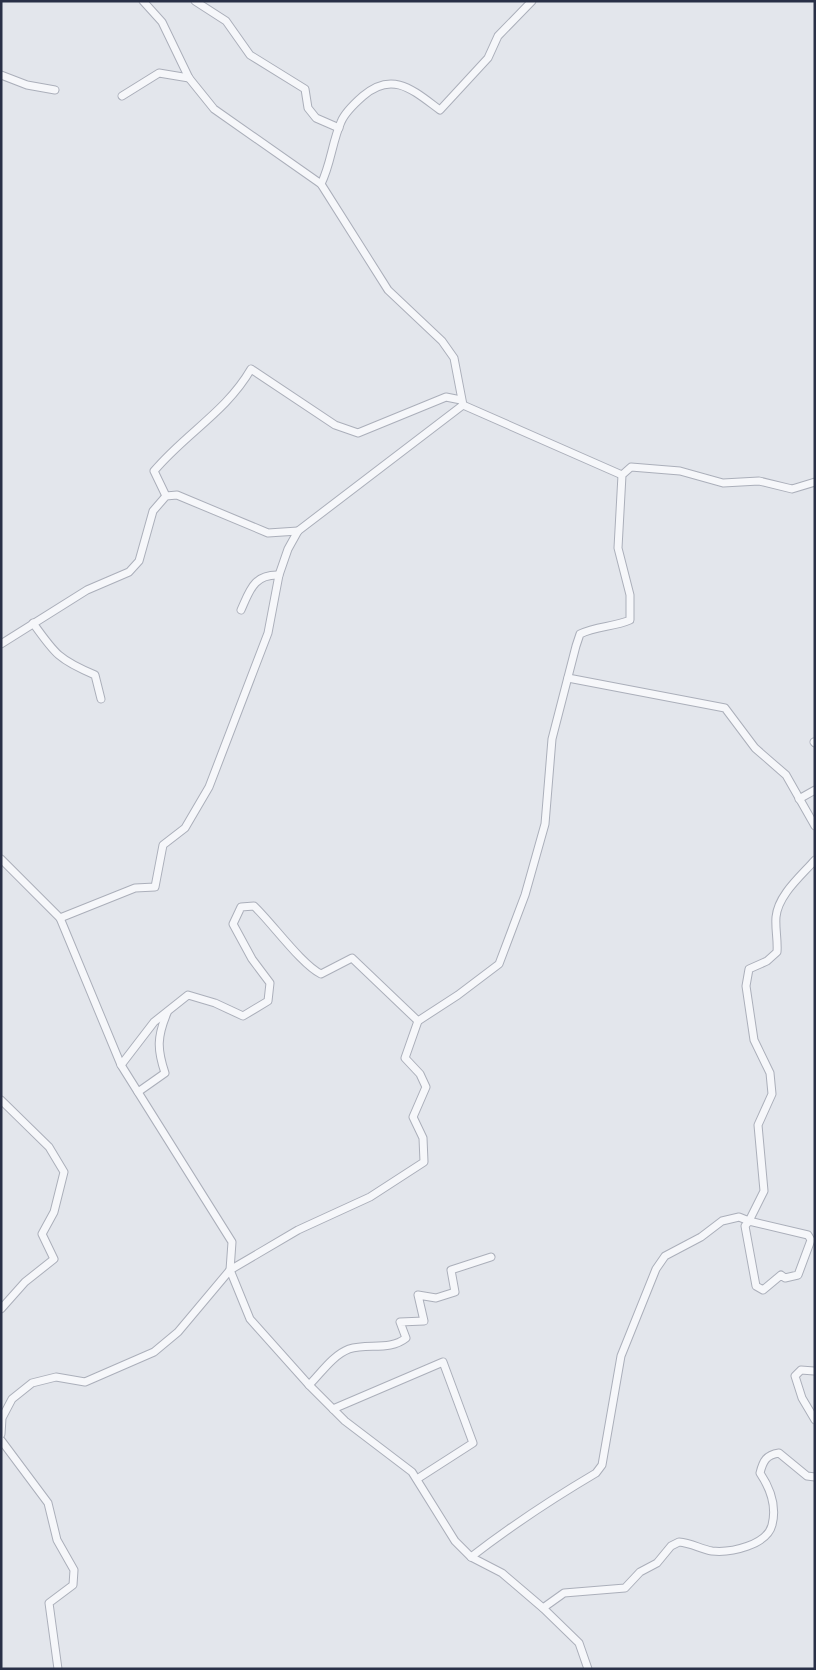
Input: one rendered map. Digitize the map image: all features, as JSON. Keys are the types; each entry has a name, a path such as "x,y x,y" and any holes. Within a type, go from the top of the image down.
{"street":[{"path":"143,1 167,30 189,78 214,110 321,184 388,290 442,341 454,358 462,403"},
{"path":"195,1 226,21 250,55 305,89 308,108 316,118 339,128"},
{"path":"321,184 328,171 342,120 354,103 370,89 392,83 410,88 440,110 488,58 498,36 532,1"},
{"path":"122,96 159,73 189,78"},
{"path":"1,75 27,86 55,90"},
{"path":"166,496 154,471 172,450 229,401 251,369 335,425 358,433 446,397 622,475"},
{"path":"60,918 135,888 155,887 163,845 185,828 209,787 268,633 280,575 288,549 298,531 462,403"},
{"path":"1,1434 2,1418 12,1399 32,1383 56,1377 85,1382 154,1352 178,1332 230,1270 298,1230 370,1197 424,1162 423,1138 413,1117 426,1087 420,1074 405,1058 418,1020 458,995 499,964 525,895 545,824 552,739 580,634 593,628 614,627 630,620 630,595 618,548 622,475 631,467 680,472 723,483 759,481 792,489 815,482"},
{"path":"1,644 87,590 129,572 139,561 153,511 166,496 177,495 268,533 298,531"},
{"path":"241,610 253,584 269,574 280,575"},
{"path":"33,624 52,652 72,666 95,675 100,699"},
{"path":"568,678 725,708 755,748 786,775 815,826"},
{"path":"800,799 815,790"},
{"path":"1,859 60,918 120,1065 232,1242 230,1270 250,1319 333,1409 389,1452 417,1479 455,1542 471,1557 502,1573 579,1642 588,1669"},
{"path":"471,1557 497,1537 516,1526 529,1514 596,1473 602,1464 621,1356 656,1269 665,1256 701,1237 722,1221 739,1217 749,1221 808,1235 811,1240 798,1276 785,1278 781,1275 763,1290 756,1286 745,1226 749,1221 764,1191 758,1125 772,1094 770,1073 754,1040 746,986 749,970 767,961 777,952 776,917 782,899 815,860"},
{"path":"120,1065 154,1022 188,995 215,1003 243,1016 268,1001 270,983 252,959 233,924 241,907 254,906 274,925 311,969 321,974 352,958 418,1020"},
{"path":"138,1092 165,1074 160,1057 158,1033 167,1012"},
{"path":"1,1100 49,1147 64,1172 54,1212 42,1234 54,1259 25,1282 1,1309"},
{"path":"309,1385 339,1355 350,1349 399,1344 406,1338 400,1322 424,1321 418,1296 436,1298 455,1292 451,1270 491,1257"},
{"path":"333,1409 443,1362 473,1443 417,1479"},
{"path":"814,1371 801,1370 795,1376 802,1398 815,1420"},
{"path":"1,1440 48,1503 56,1540 74,1570 73,1585 49,1603 58,1669"},
{"path":"543,1608 564,1592 625,1588 640,1572 657,1563 671,1546 679,1542 712,1551 735,1550 757,1542 772,1526 773,1504 769,1487 760,1473 763,1462 770,1455 779,1453 806,1476 815,1477"}]}
